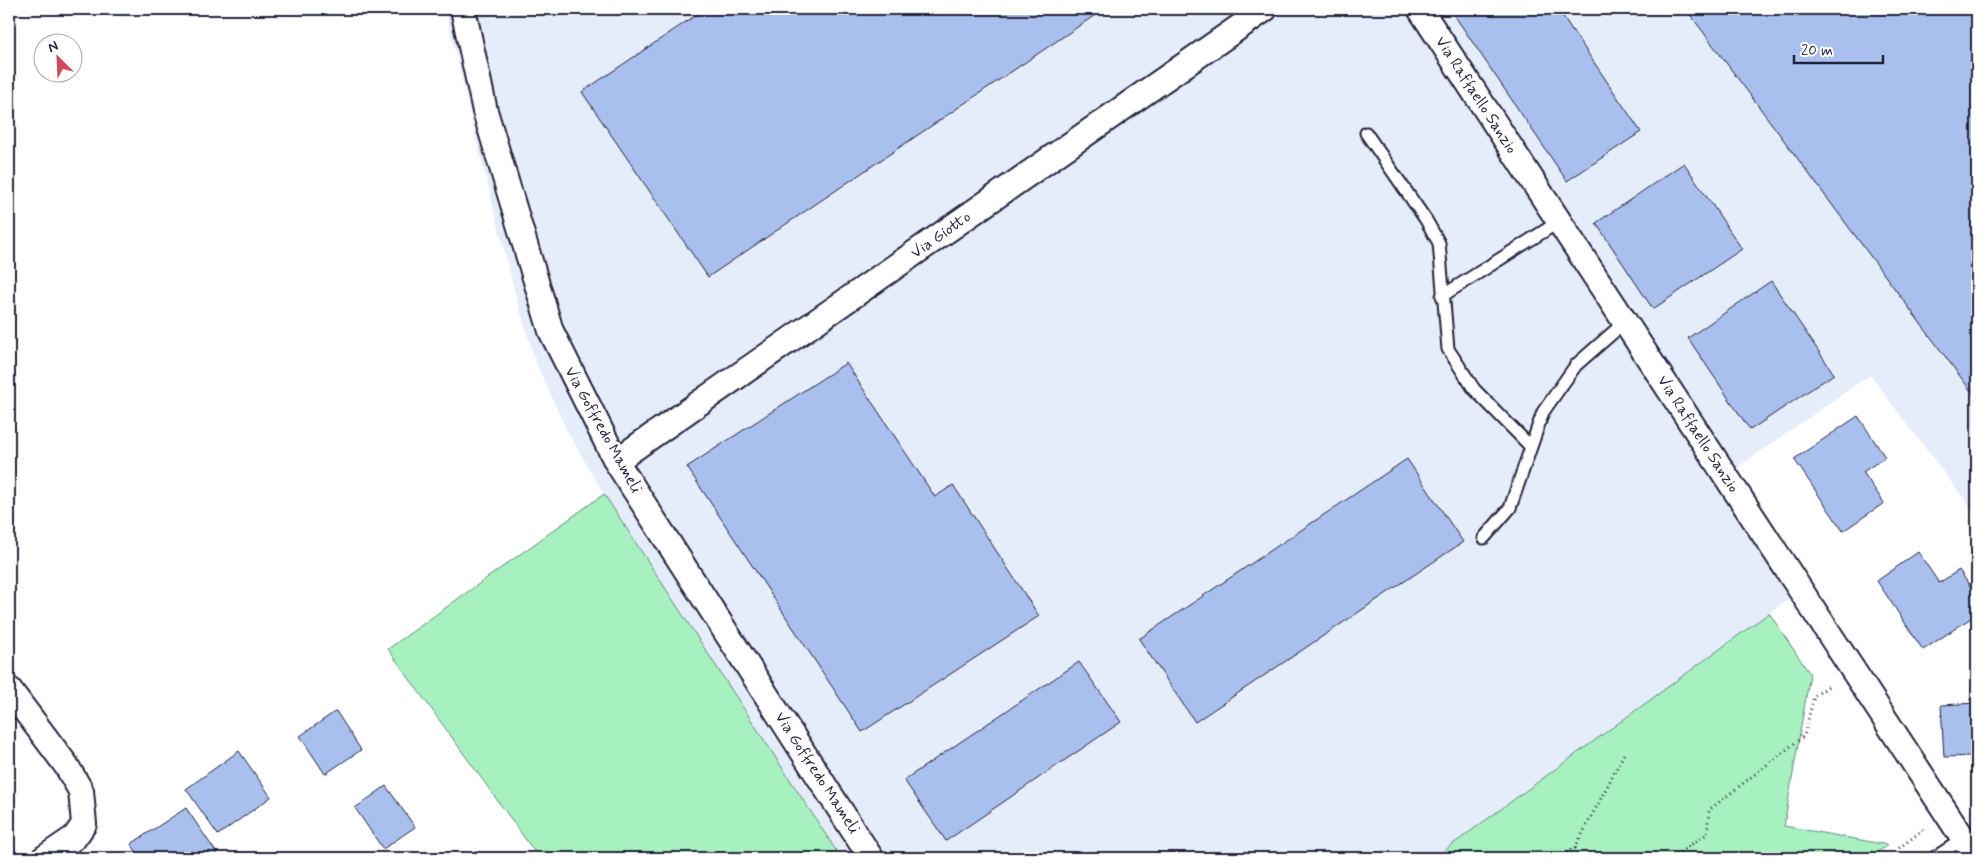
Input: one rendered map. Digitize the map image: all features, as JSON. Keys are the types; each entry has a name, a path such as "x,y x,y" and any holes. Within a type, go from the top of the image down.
{"street":[{"name":"Via Goffredo Mameli","path":"463,9 485,111 550,331 616,461 871,858"},
{"name":"Via Giotto","path":"616,461 1265,9"},
{"name":"Via Raffaello Sanzio","path":"1420,9 1976,858"},
{"path":"9,689 66,765 81,791 84,824 75,837 44,858"}],"lane":[{"path":"1366,133 1426,220 1439,244 1448,348 1474,389 1530,446"},
{"path":"1442,296 1560,221"},
{"path":"1484,538 1510,508 1543,412 1576,365 1625,322"},
{"path":"1934,858 1963,838"}],"path":[{"path":"1671,858 1707,834 1709,810 1804,736 1814,696 1829,686 1834,694"},
{"path":"1552,858 1575,848 1624,754"},
{"path":"1900,848 1923,830 1918,822"},
{"path":"1575,848 1581,858"}],"shaded area":[{"path":"445,9 1977,9 1977,516 1870,375 1735,469 1810,583 1434,858 841,858 604,494 568,433 536,363 516,297"}],"green space":[{"path":"604,494 841,858 539,858 388,649"},
{"path":"1769,613 1810,674 1784,826 1888,845 1869,858 1434,858"}],"building":[{"path":"705,9 1104,9 708,277 582,92"},
{"path":"1450,9 1558,9 1641,132 1567,181"},
{"path":"1686,9 1977,9 1977,399"},
{"path":"1684,163 1742,249 1653,309 1596,223"},
{"path":"1771,281 1834,374 1750,430 1688,338"},
{"path":"846,363 935,497 953,485 1039,616 862,732 687,467"},
{"path":"1858,416 1885,457 1863,472 1884,503 1843,531 1794,459"},
{"path":"1407,459 1463,542 1195,722 1139,639"},
{"path":"1918,552 1939,583 1959,570 1977,596 1977,614 1923,650 1877,581"},
{"path":"1079,662 1121,722 946,841 904,780"},
{"path":"1977,703 1977,756 1944,757 1941,705"},
{"path":"336,711 361,750 325,774 300,736"},
{"path":"239,751 271,797 218,835 186,789"},
{"path":"386,786 415,827 383,849 355,808"},
{"path":"186,808 220,858 141,858 131,844"},
{"path":"453,850 459,858 441,858"}]}
